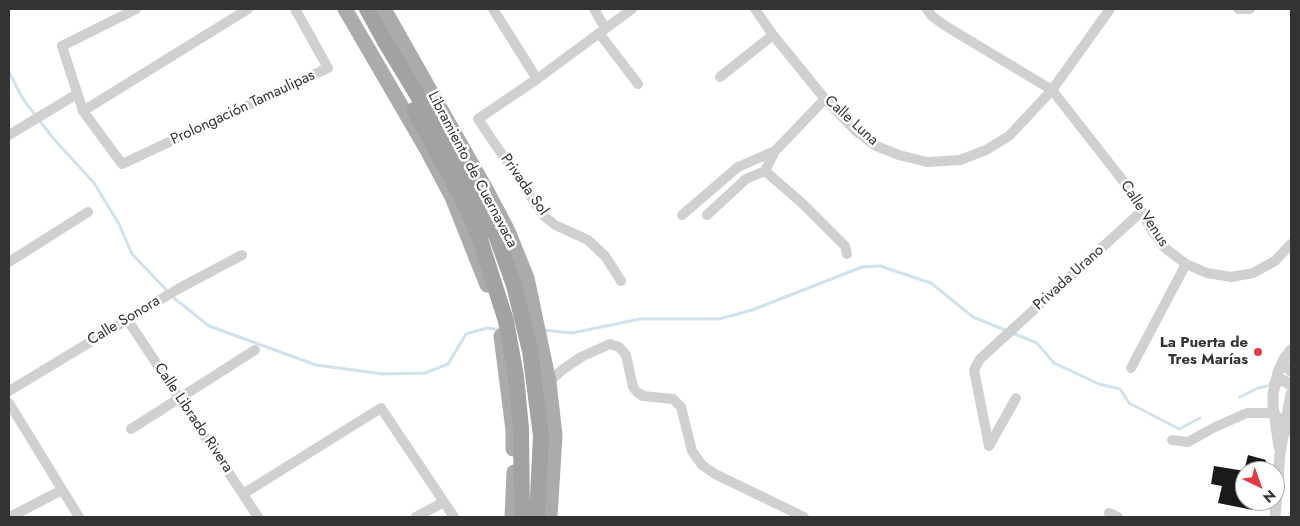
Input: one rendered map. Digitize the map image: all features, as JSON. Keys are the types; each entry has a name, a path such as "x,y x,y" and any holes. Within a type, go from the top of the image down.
{"highway":[{"path":"355,9 435,146 478,233 507,343 521,429 522,517"},
{"path":"367,9 478,198 529,319 536,351 541,436 537,517"}],"main road":[{"name":"Libramiento de Cuernavaca","path":"345,9 427,150 452,197 502,321"},
{"name":"Libramiento de Cuernavaca","path":"384,9 508,231 526,278 529,319"},
{"path":"507,343 513,430 514,490 512,517"},
{"path":"536,351 549,382 555,435 550,517"}],"street":[{"path":"136,9 62,46 83,111 248,9"},
{"name":"Prolongación Tamaulipas","path":"83,111 122,164 328,68 295,9"},
{"path":"493,9 537,79 632,9"},
{"path":"594,9 602,31 638,84"},
{"name":"Calle Luna","path":"755,9 772,35 825,99 856,130 876,146 899,155 927,162 960,160 986,150 1009,136 1052,90"},
{"name":"Calle Venus","path":"926,9 944,25 1052,90 1105,156 1165,248 1186,264 1207,273 1231,277 1253,273 1275,261 1291,244"},
{"path":"1052,90 1110,9"},
{"path":"1238,9 1250,9"},
{"path":"720,77 772,35"},
{"name":"Privada Sol","path":"537,79 478,119 544,216 555,225 588,240 605,256 621,281"},
{"path":"9,135 77,94"},
{"path":"707,215 746,178 765,172 775,151 825,99"},
{"path":"682,215 738,167 775,151"},
{"path":"765,172 803,204 844,246 847,254"},
{"name":"Privada Urano","path":"1016,398 989,446 974,370 980,359 1142,211"},
{"path":"9,262 88,212"},
{"name":"Calle Sonora","path":"9,390 160,299 242,255"},
{"path":"1131,368 1186,264"},
{"name":"Calle Librado Rivera","path":"127,319 258,517"},
{"path":"549,382 562,370 581,358 610,344 619,347 626,354 633,387 637,392 642,396 673,399 681,407 692,452 702,465 715,474 804,517"},
{"path":"131,429 256,350"},
{"path":"1275,517 1280,453 1273,394 1278,372 1291,350"},
{"path":"1284,359 1284,365 1291,370"},
{"path":"1274,385 1276,382 1284,380 1291,385"},
{"path":"1280,453 1289,428 1291,394"},
{"path":"9,403 79,517"},
{"path":"243,494 381,408 454,517"},
{"path":"1172,440 1188,442 1215,427 1247,413 1274,413 1289,428"},
{"path":"10,517 62,490"},
{"path":"416,517 444,502"}],"building":[{"path":"1248,455 1266,460 1266,461 1246,461"},
{"path":"1214,466 1235,469 1235,506 1218,503 1222,486 1211,484"}],"waterway":[{"path":"9,72 23,99 53,138 94,183 119,224 132,254 174,298 209,326 316,365 383,374 425,373 448,364 466,334 487,328 501,330"},
{"path":"543,330 572,333 640,319 719,319 752,310 862,267 880,266 931,283 973,317 1037,343 1054,363 1099,384 1120,389 1129,403 1179,429 1200,418"},
{"path":"1240,397 1258,388 1267,386"}],"place":[{"name":"La Puerta de Tres Marías","path":"1258,352"}]}
